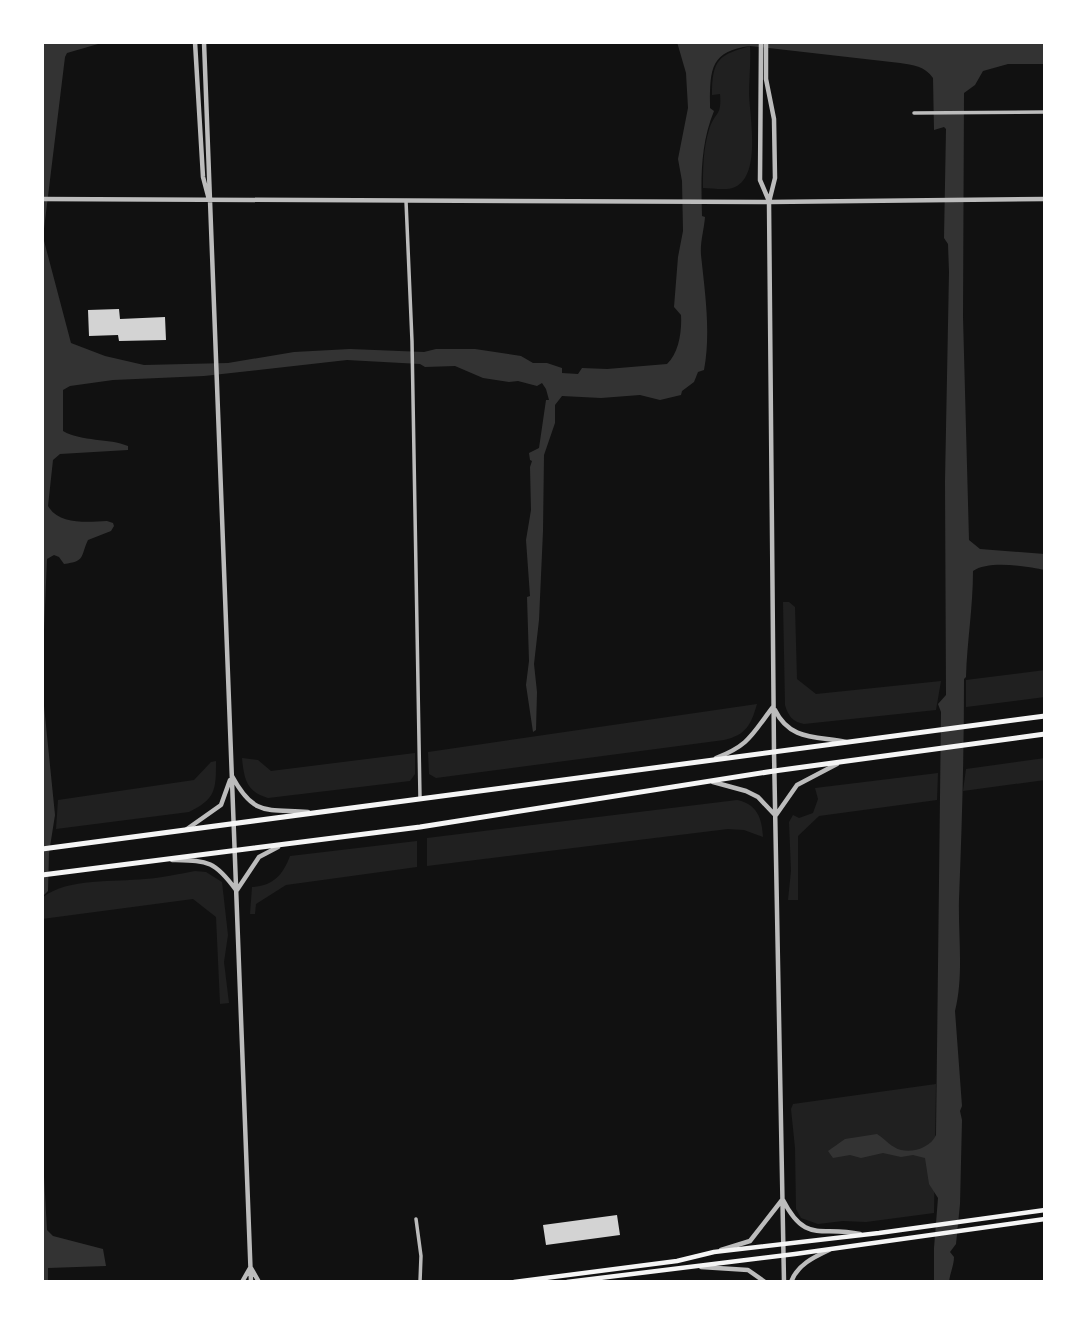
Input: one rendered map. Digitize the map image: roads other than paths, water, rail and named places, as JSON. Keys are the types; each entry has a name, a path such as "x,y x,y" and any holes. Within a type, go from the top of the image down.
{"main road":[{"path":"42,849 1045,716"},
{"path":"42,875 420,827 840,762 1045,734"},
{"path":"514,1282 677,1261 714,1252 1045,1210"},
{"path":"568,1282 1045,1219"}],"street":[{"path":"195,42 203,177 210,200"},
{"path":"204,42 251,1282"},
{"path":"764,42 760,180 769,202"},
{"path":"764,79 774,120 775,178 769,202 773,706 784,1282"},
{"path":"914,113 1045,113"},
{"path":"42,199 675,202 1045,200"},
{"path":"406,201 412,341 420,798"},
{"path":"773,706 780,720 800,735 848,742"},
{"path":"708,761 738,748 755,734 773,706"},
{"path":"775,816 797,785 840,762"},
{"path":"231,775 240,793 252,805 268,810 316,812"},
{"path":"185,830 221,804 231,775"},
{"path":"711,782 746,790 758,797 775,816"},
{"path":"236,891 259,857 281,845"},
{"path":"160,860 195,860 208,863 225,875 236,891"},
{"path":"783,1200 792,1218 805,1228 817,1232 847,1231 863,1235"},
{"path":"714,1252 750,1241 783,1200"},
{"path":"416,1219 421,1256 420,1282"},
{"path":"791,1282 794,1274 809,1259 831,1249"},
{"path":"693,1265 748,1270 765,1282"},
{"path":"242,1282 250,1268"},
{"path":"250,1268 259,1282"}]}
